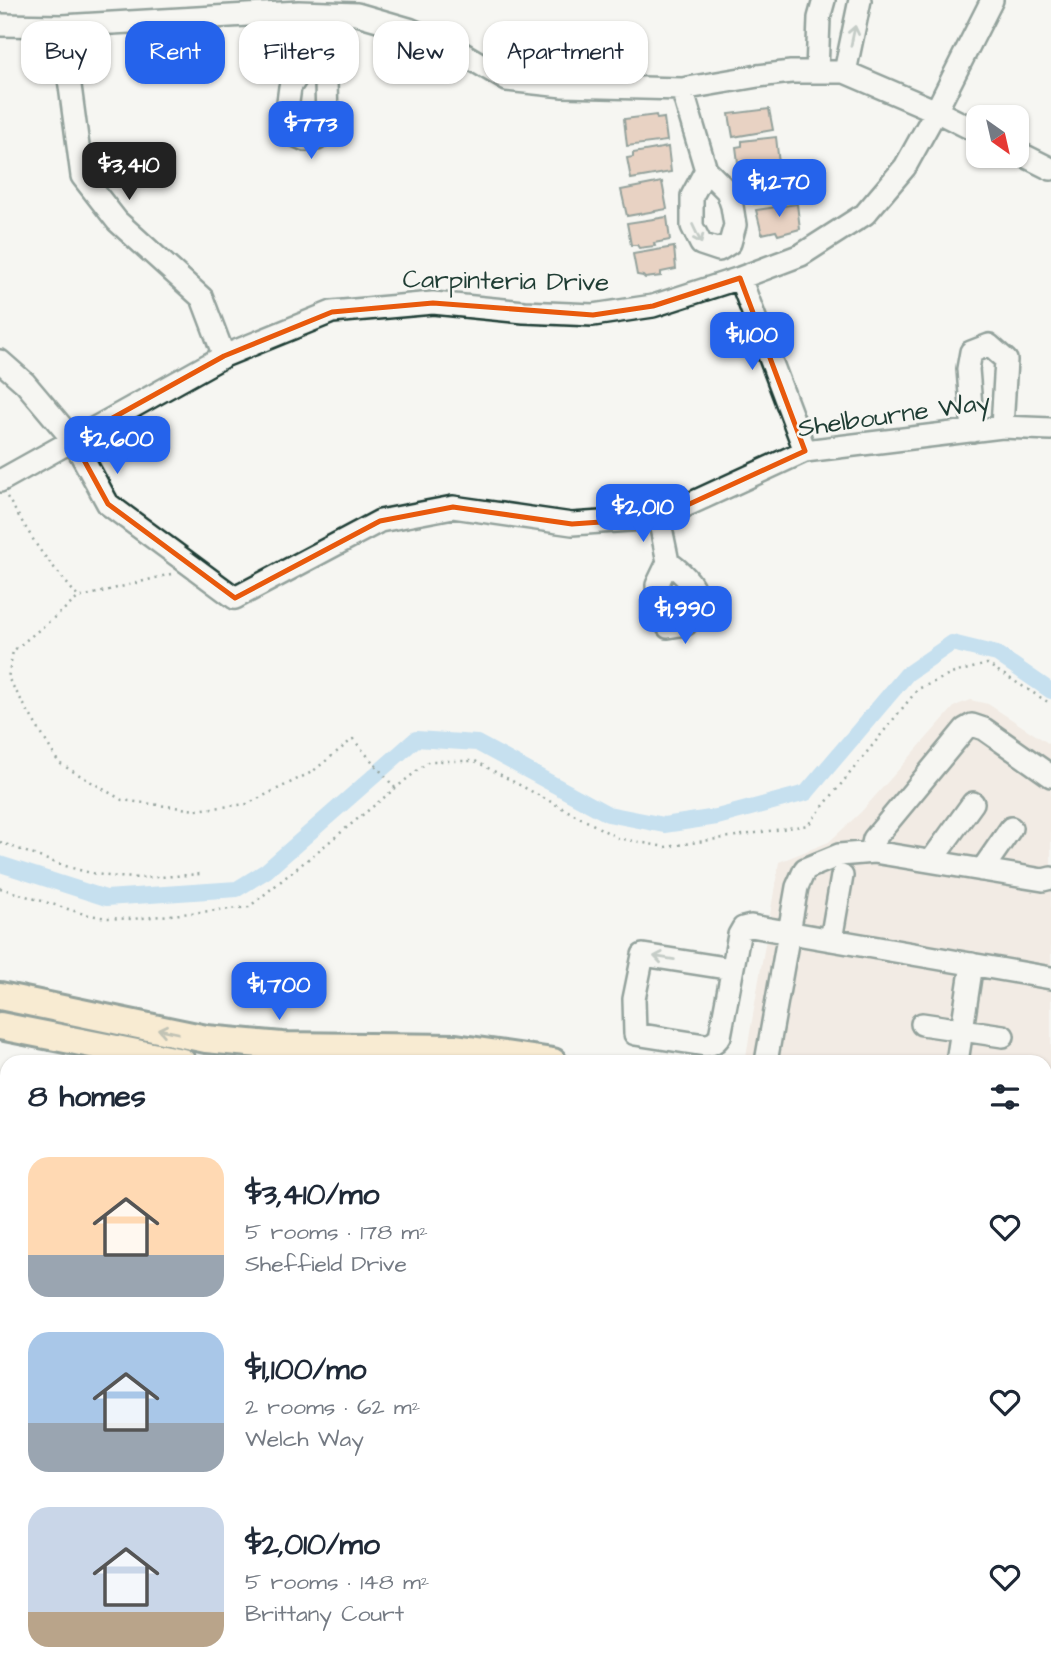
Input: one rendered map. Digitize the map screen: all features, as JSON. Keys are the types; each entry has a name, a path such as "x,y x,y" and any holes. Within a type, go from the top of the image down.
{"main road":[{"path":"0,996 206,1039 282,1046 456,1048 504,1055"},
{"path":"0,1026 147,1055"}],"street":[{"path":"817,72 819,18 824,0"},
{"path":"845,72 860,0"},
{"name":"Carpinteria Drive","path":"4,489 73,440 224,356 332,312 433,303 524,312 593,315 653,306 801,255 865,214 905,167 992,0"},
{"path":"111,23 299,12 357,15 409,29 455,50 507,80 563,86 682,89 791,72 845,72 966,126"},
{"path":"299,12 300,21"},
{"path":"0,25 21,25"},
{"path":"70,84 82,176 117,221 202,298 224,356"},
{"path":"682,89 706,170"},
{"path":"1029,158 1051,169"},
{"path":"740,278 804,451"},
{"path":"973,430 968,369 971,352 989,345 1006,360 1002,427"},
{"path":"0,361 25,383 73,440 108,504 195,569"},
{"name":"Shelbourne Way","path":"195,569 235,598 380,521 453,507 572,524 659,518 804,451 1002,427 1051,429"},
{"path":"659,518 668,562"},
{"path":"871,852 874,839 965,729 972,725 984,729 1051,776"},
{"path":"931,861 973,803"},
{"path":"982,870 1011,828"},
{"path":"767,1055 797,887 805,869 839,855 871,852 1043,880 1051,878"},
{"path":"831,940 842,876"},
{"path":"732,969 643,955 634,999 635,1034 705,1045 717,1041 720,1036 732,969 738,934 743,928 751,926 1051,978"},
{"path":"958,1055 972,964"},
{"path":"922,1024 1003,1036"}],"path":[{"path":"4,489 39,550 78,598"},
{"path":"195,569 78,598 13,651 8,678 59,763 122,800 197,810 247,804 312,772 353,739 395,788"},
{"path":"0,888 84,914 107,918 132,919 248,908 429,761 475,761 618,838 666,847 808,825 918,690 954,673 987,664 1051,704"},
{"path":"0,842 68,867 109,876 201,874"}],"highlighted area":[{"path":"740,278 805,451 659,518 572,524 453,507 380,521 235,598 108,504 73,440 224,356 332,312 433,303 593,315 653,306"}],"shaded area":[{"path":"970,700 988,704 1051,745 1051,1055 746,1055 779,862 829,842 861,812 955,706"}],"building":[{"path":"769,109 773,130 733,137 729,114"},
{"path":"656,115 657,119 664,118 667,141 627,146 624,119"},
{"path":"776,137 779,164 739,170 736,147 742,146 742,141"},
{"path":"668,147 671,172 631,179 627,158 633,157 633,153"},
{"path":"790,170 794,199 754,204 751,181 758,180 758,175"},
{"path":"662,182 667,209 627,216 621,190"},
{"path":"797,204 800,229 778,235 776,231 762,234 756,210"},
{"path":"667,217 670,240 654,243 655,246 639,248 637,245 631,245 627,223"},
{"path":"674,247 676,269 661,272 661,276 645,278 637,275 633,254"}],"waterway":[{"path":"0,864 106,898 237,889 266,871 416,739 477,743 608,814 664,825 717,817 806,793 907,674 952,643 997,654 1051,691"}]}
